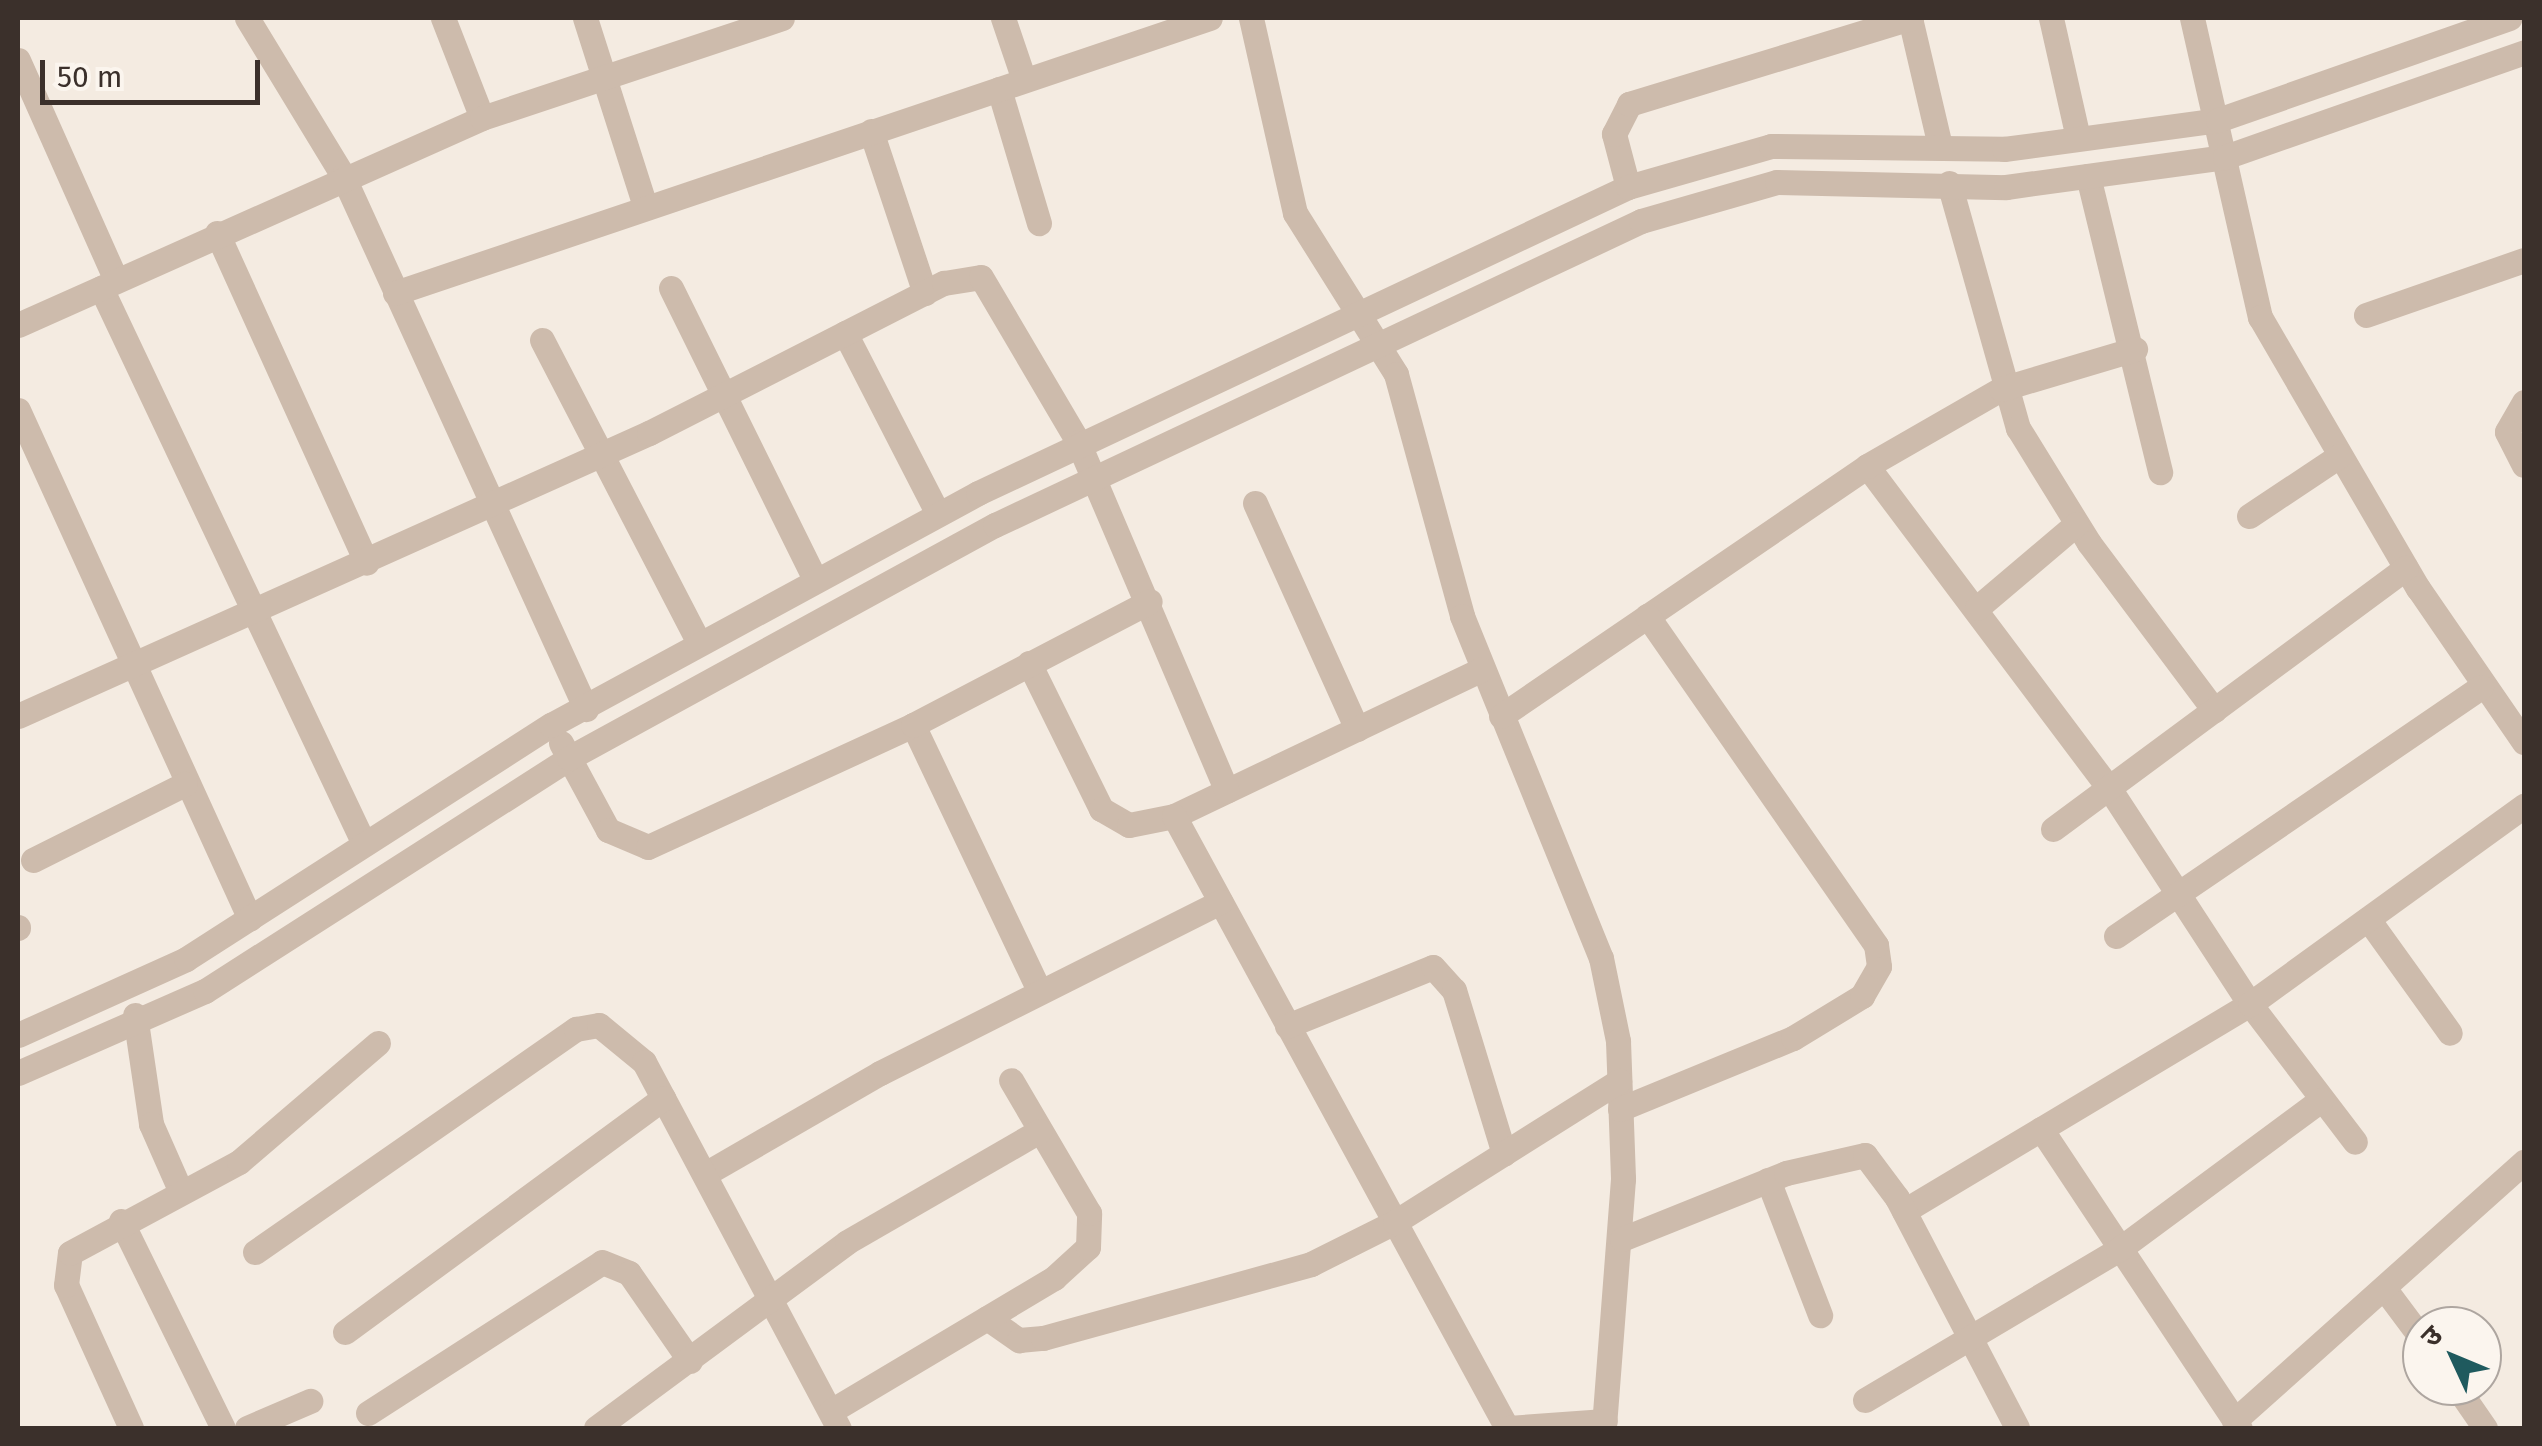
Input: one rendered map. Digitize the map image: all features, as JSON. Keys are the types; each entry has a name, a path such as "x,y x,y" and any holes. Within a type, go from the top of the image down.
{"street":[{"path":"247,18 343,176 490,506 586,709"},
{"path":"443,18 482,118"},
{"path":"585,18 644,206"},
{"path":"18,325 343,176 482,118 782,18"},
{"path":"1003,18 1024,80"},
{"path":"395,294 644,206 1210,18"},
{"path":"1174,816 1508,1428 1604,1425 1622,1239 1619,1081 1602,958 1482,668 1407,400 1376,344 1352,315 1295,212 1250,18"},
{"path":"1628,187 1614,134 1629,104 1910,18 1940,146"},
{"path":"2051,18 2078,138"},
{"path":"2192,18 2260,317 2406,568 2481,686 2524,742"},
{"path":"18,1034 132,990 250,920 551,725 938,514 1078,442 1628,187 1771,146 2004,150 2218,120 2510,18"},
{"path":"18,1073 136,1028 569,758 1093,476 1641,222 1728,194 1830,178 1949,184 2088,176 2225,157 2524,52"},
{"path":"18,60 109,284 252,616 364,844"},
{"path":"998,88 1040,222"},
{"path":"872,132 924,292"},
{"path":"2088,176 2135,349 2160,472"},
{"path":"1949,184 2001,389 2076,524 2214,710"},
{"path":"217,233 367,563"},
{"path":"2366,315 2524,260"},
{"path":"18,716 252,616 600,455 924,292 962,278 994,288 1078,442 1150,601 1227,791"},
{"path":"670,288 727,393 814,580"},
{"path":"845,333 938,514"},
{"path":"542,340 699,643"},
{"path":"1500,716 1867,466 2001,389 2135,349"},
{"path":"2524,402 2507,432 2524,465"},
{"path":"18,410 250,920"},
{"path":"2248,516 2339,456"},
{"path":"1867,466 2110,788 2175,895 2250,1004 2354,1142"},
{"path":"1255,503 1357,728"},
{"path":"1977,608 2076,524"},
{"path":"2053,830 2406,568"},
{"path":"551,725 608,830 648,847 913,724 1150,601"},
{"path":"1620,1109 1793,1038 1862,996 1879,966 1876,945 1648,616"},
{"path":"1028,663 1101,809 1128,825 1174,816 1482,668"},
{"path":"2116,936 2481,686"},
{"path":"913,724 1040,990"},
{"path":"33,860 185,784"},
{"path":"1904,1211 2250,1004 2524,806"},
{"path":"705,1174 1040,990 1220,902"},
{"path":"2368,919 2450,1033"},
{"path":"1287,1026 1433,967 1454,990 1504,1154"},
{"path":"132,990 151,1124 181,1192"},
{"path":"255,1252 576,1030 619,1033 663,1098 705,1174 834,1423 1078,1260 1093,1232 1011,1080"},
{"path":"131,1428 64,1268 84,1239 238,1162 378,1043"},
{"path":"986,1318 1020,1340 1042,1338 1311,1264 1396,1222 1619,1081"},
{"path":"345,1332 663,1098"},
{"path":"1865,1400 2118,1250 2321,1100"},
{"path":"2042,1130 2237,1425 2524,1162"},
{"path":"596,1428 890,1214 1039,1131"},
{"path":"1622,1239 1768,1180 1865,1155 1904,1211 2015,1428"},
{"path":"1768,1180 1820,1314"},
{"path":"121,1222 223,1428"},
{"path":"368,1413 602,1262 630,1273 690,1361"},
{"path":"2384,1288 2402,1312"},
{"path":"247,1428 310,1402"},
{"path":"2470,1406 2485,1428"}]}
